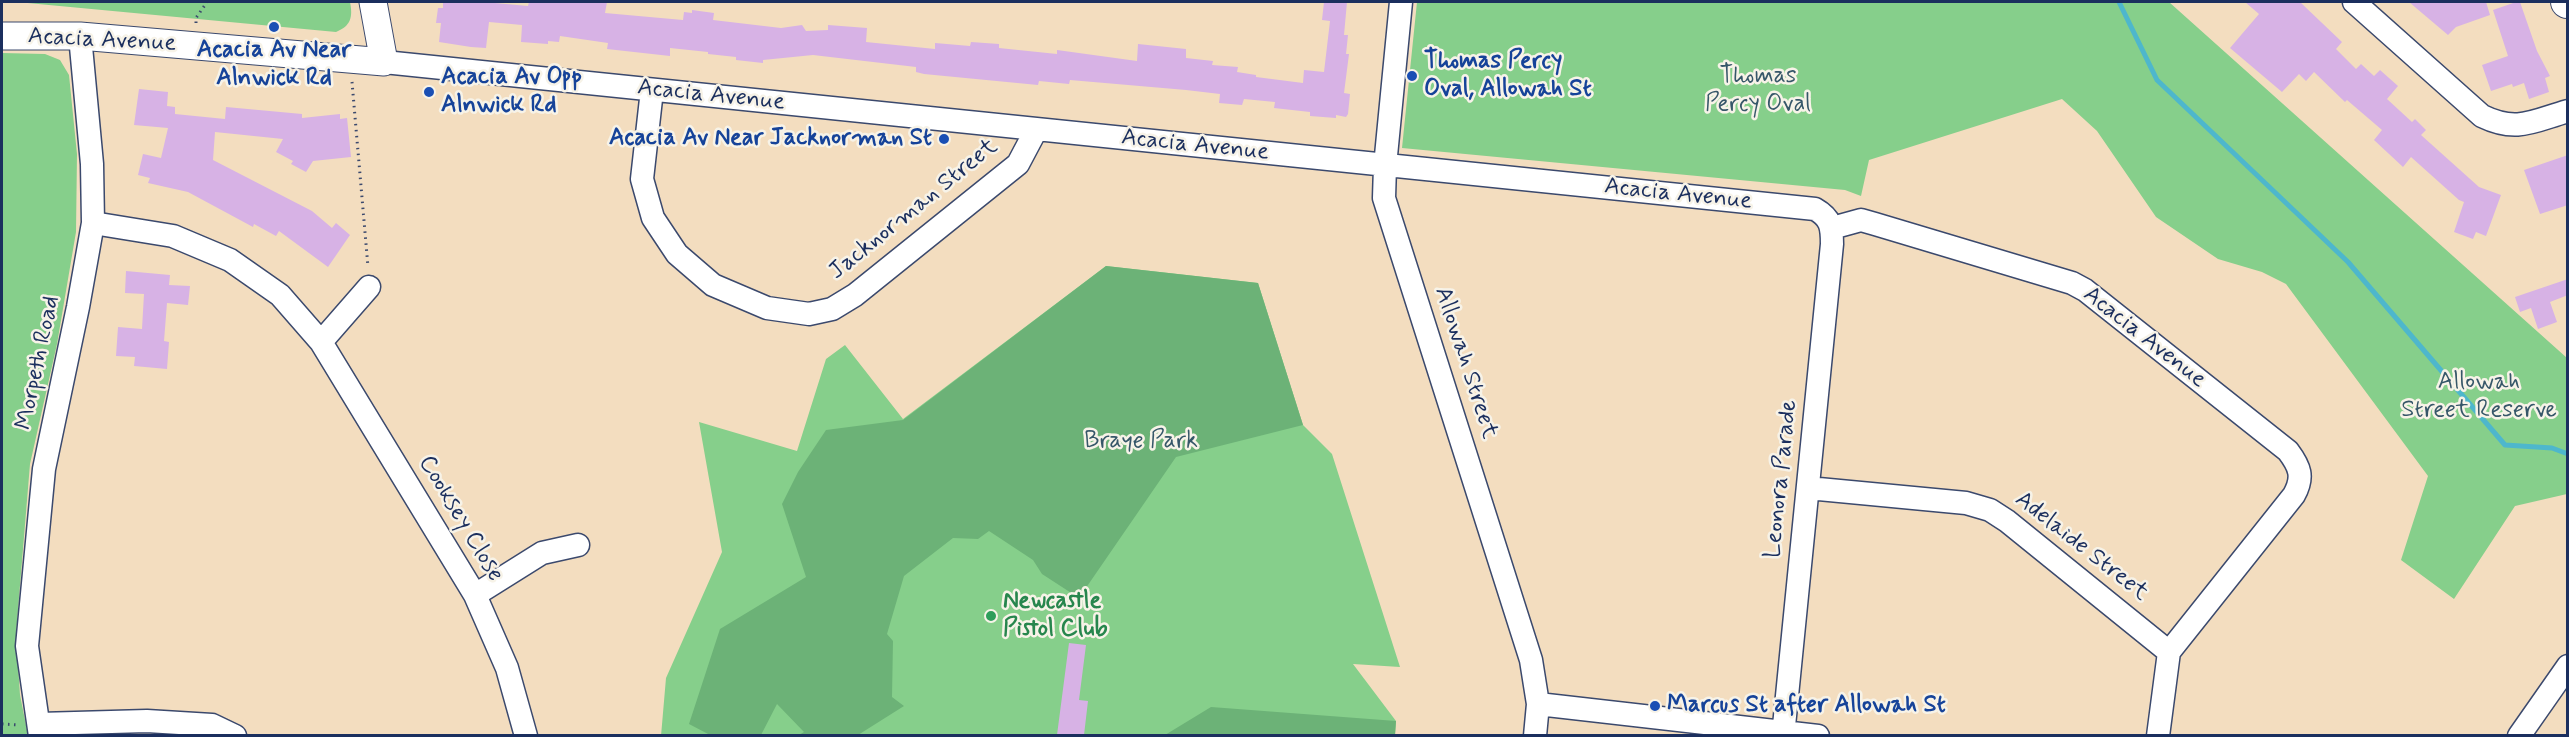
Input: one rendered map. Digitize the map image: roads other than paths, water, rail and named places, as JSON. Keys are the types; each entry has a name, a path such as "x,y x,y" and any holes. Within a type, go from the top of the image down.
{"street":[{"path":"373,2 384,62"},
{"name":"Allowah Street","path":"1401,2 1383,186 1386,205 1531,660 1538,704 1534,735"},
{"path":"2354,2 2482,116 2497,123 2516,126 2568,111"},
{"name":"Acacia Avenue","path":"2,36 80,36 384,62 1806,208 1823,214 1832,228 1861,220 2072,283 2085,290 2288,451 2301,472 2300,484 2294,495 2169,652"},
{"name":"Morpeth Road","path":"39,730 27,646 44,469 78,308 93,223 92,164 80,36"},
{"name":"Jacknorman Street","path":"652,90 642,179 653,218 677,254 713,285 767,308 809,314 832,309 855,295 1018,165 1036,130"},
{"name":"Cooksey Close","path":"93,223 173,236 230,260 280,295 321,342 475,595 507,668 526,735"},
{"name":"Leonora Parade","path":"1784,734 1832,228"},
{"path":"321,342 369,287"},
{"name":"Adelaide Street","path":"1808,488 1966,503 1990,510 2007,521 2169,652"},
{"path":"475,595 542,553 579,545"},
{"path":"2158,735 2169,652"},
{"path":"2519,735 2568,666"},
{"path":"1538,704 1784,734 1818,735"},
{"path":"39,730 147,721 212,725 235,735"}],"waterway":[{"path":"2119,2 2157,80 2348,262 2505,445 2552,448 2568,454"}],"place":[{"name":"Acacia Av Near Alnwick Rd","path":"274,27"},
{"name":"Thomas Percy Oval, Allowah St","path":"1412,76"},
{"name":"Acacia Av Opp Alnwick Rd","path":"429,92"},
{"name":"Acacia Av Near Jacknorman St","path":"944,139"},
{"name":"Newcastle Pistol Club","path":"991,616"},
{"name":"Marcus St after Allowah St","path":"1655,706"}],"park label":[{"name":"Thomas Percy Oval","path":"1758,91"},
{"name":"Allowah Street Reserve","path":"2479,397"},
{"name":"Braye Park","path":"1141,442"}]}
